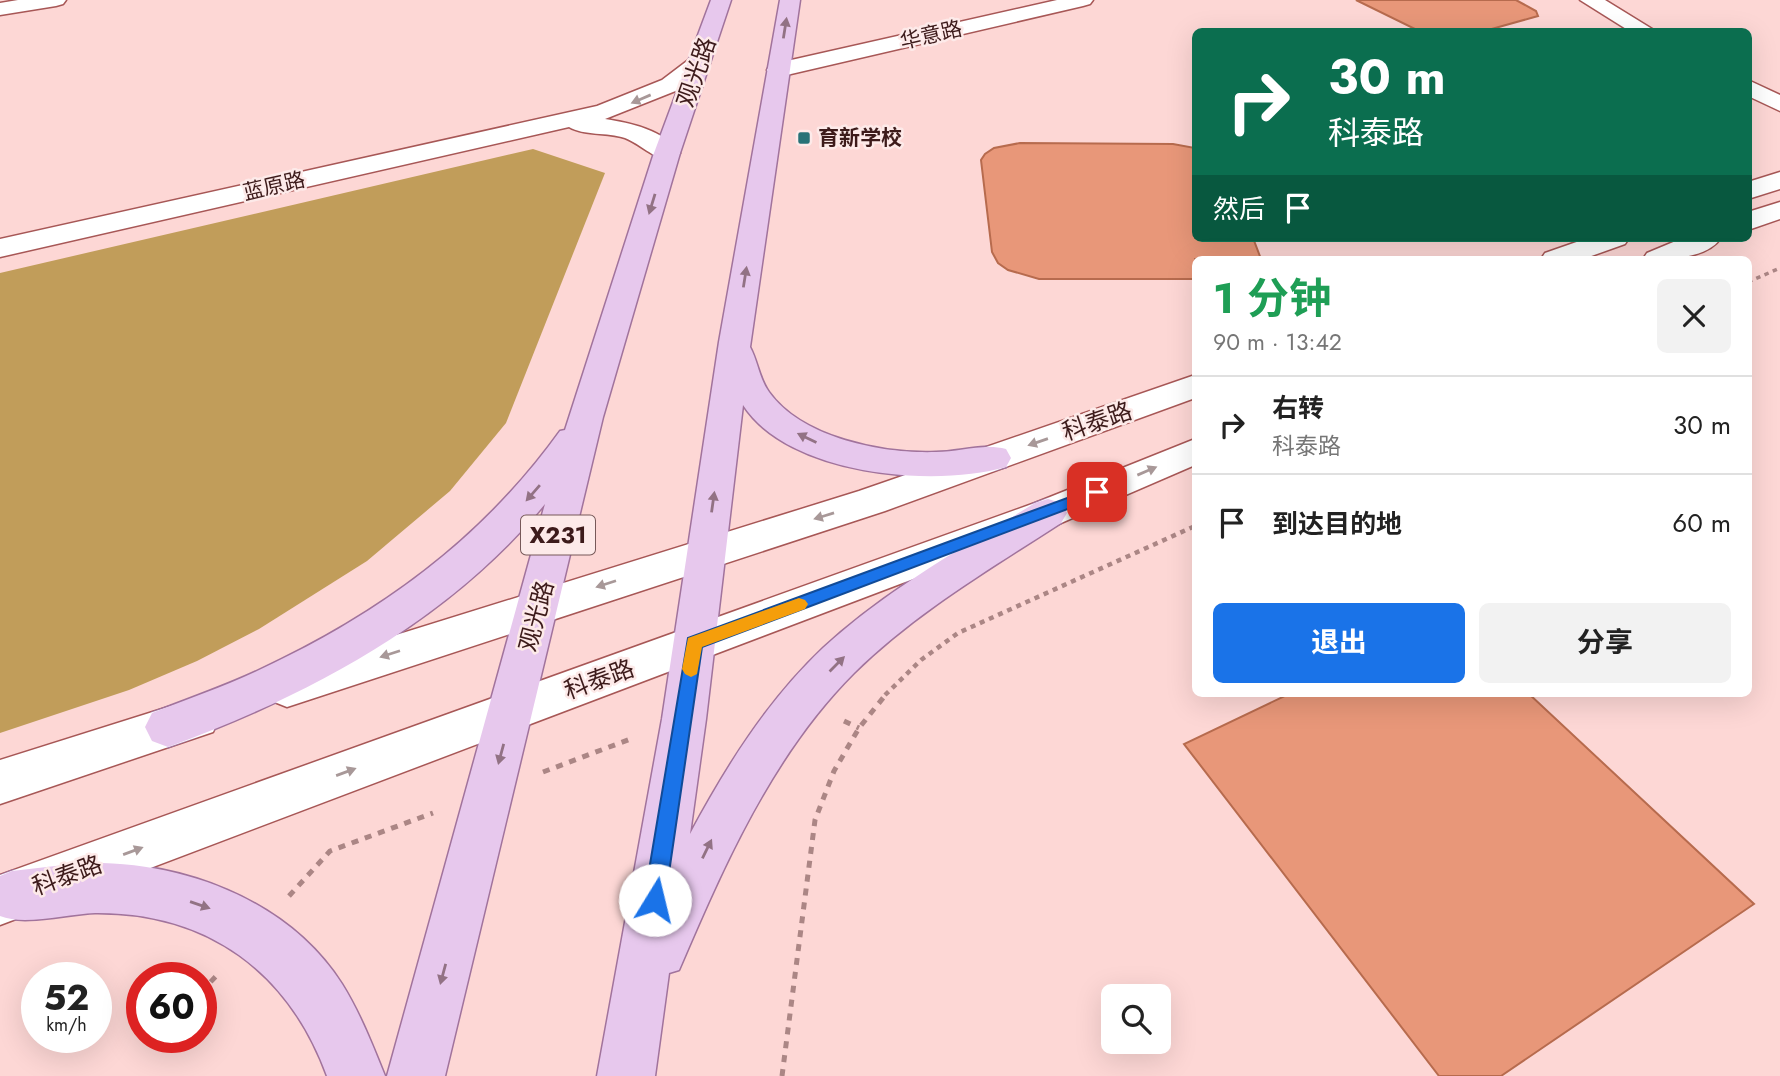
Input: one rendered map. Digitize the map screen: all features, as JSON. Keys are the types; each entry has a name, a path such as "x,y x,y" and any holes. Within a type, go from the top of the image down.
{"main road":[{"path":"13,5 56,0"},
{"name":"观光路","path":"416,1076 586,417 667,153 721,0"},
{"path":"626,1076 694,643 735,342 790,0"},
{"name":"华意路","path":"778,70 1083,0"},
{"path":"1590,0 1640,28"},
{"name":"蓝原路","path":"0,248 549,125 629,104 670,85 699,63"},
{"path":"1752,89 1780,104"},
{"name":"蓝原路","path":"549,125 591,124 629,131 645,136 667,153"},
{"path":"1752,190 1780,180"},
{"path":"1752,220 1780,210"},
{"path":"1752,228 1780,227"},
{"path":"1564,256 1604,242"},
{"path":"1664,256 1697,242"},
{"path":"735,342 744,382 757,400 775,418 798,434 825,447 857,457 925,466 993,458"},
{"name":"科泰路","path":"0,782 538,606 872,501 1192,387"},
{"path":"168,727 272,684 365,634 444,579 507,523 554,469 586,417"},
{"name":"科泰路","path":"6,898 1048,513 1192,452"},
{"path":"638,1001 730,803 767,744 801,701 837,663 875,629 1048,513"},
{"path":"6,898 69,889 122,889 171,895 216,911 256,932 292,961 321,999 345,1044 356,1076"}],"path":[{"path":"1752,280 1780,268"},
{"path":"782,1076 815,820 834,771 859,728 888,691 921,660 958,633 1192,527"}],"shaded area":[{"path":"533,149 605,173 506,423 450,491 367,561 259,629 197,661 129,690 0,733 0,273"}],"building":[{"path":"1356,0 1516,0 1536,11 1538,16 1495,28 1413,28"},
{"path":"1020,143 1173,144 1192,147 1192,242 1255,242 1260,256 1192,256 1192,279 1039,279 1008,270 998,263 992,252 981,160 994,148"},
{"path":"1283,697 1532,697 1754,904 1501,1076 1439,1076 1184,744"}],"slow traffic":[{"path":"691,669 694,643 799,604"}],"place":[{"name":"育新学校","path":"804,138"}],"route":[{"path":"655,900 694,643 1048,513 1097,492"}]}
